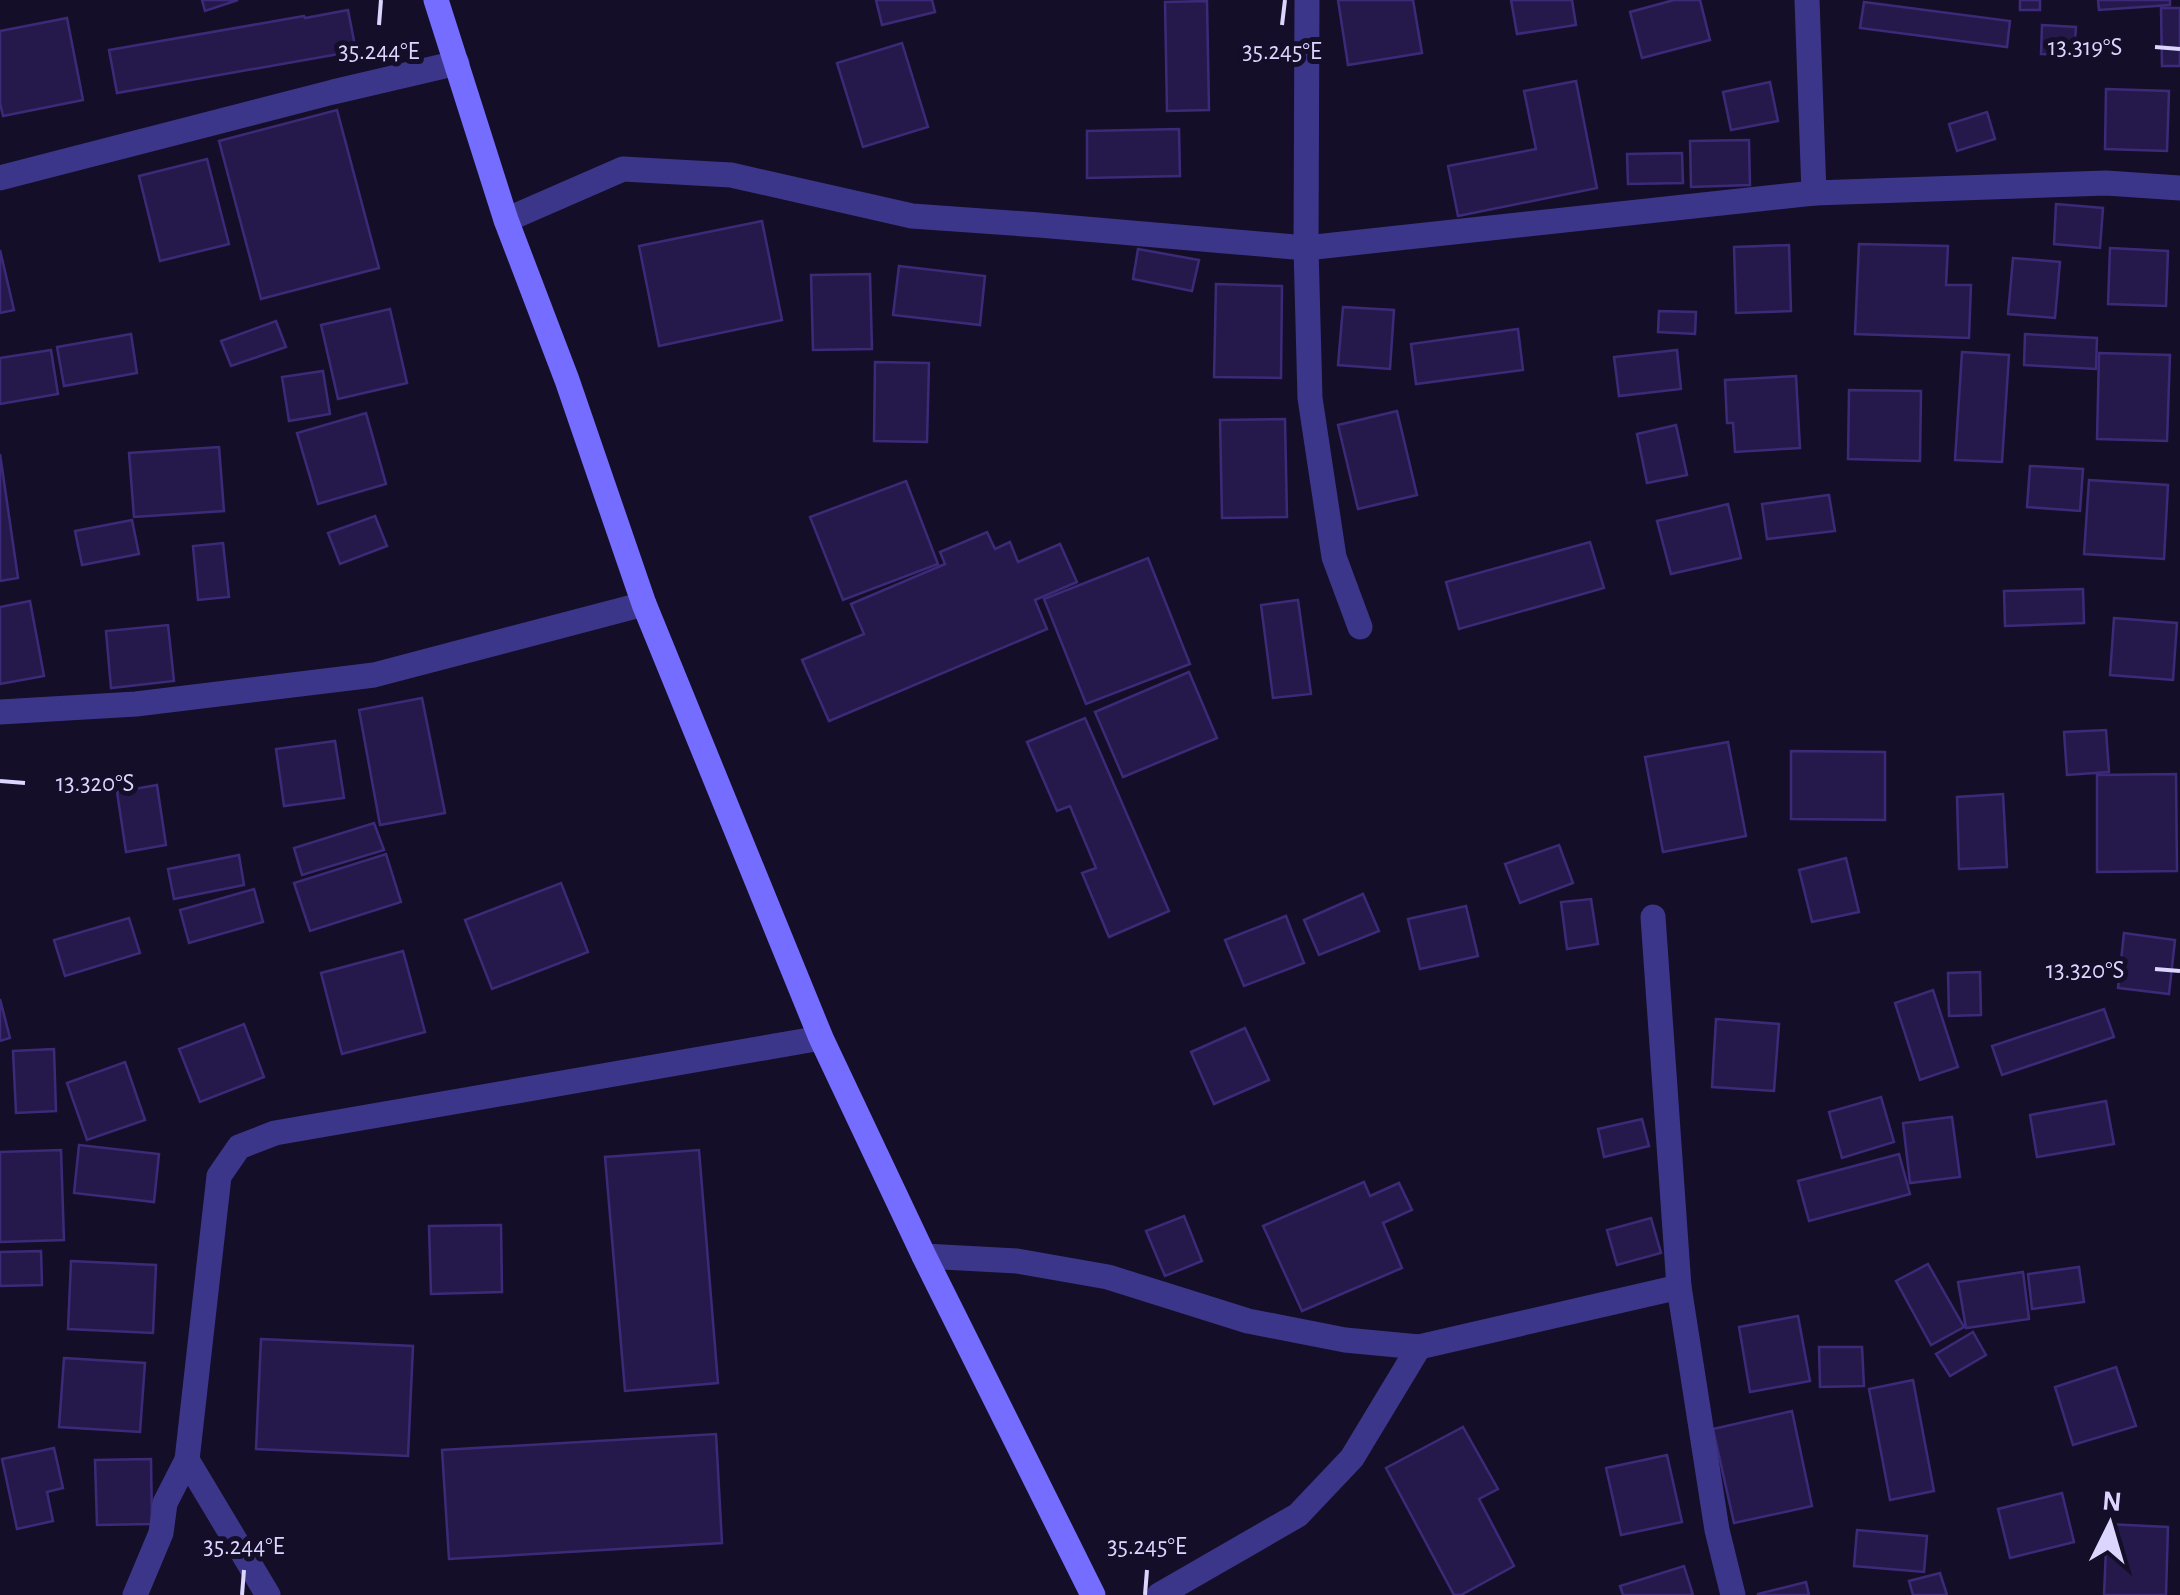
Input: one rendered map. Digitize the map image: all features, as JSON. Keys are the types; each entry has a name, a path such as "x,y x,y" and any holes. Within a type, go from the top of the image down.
{"main road":[{"path":"436,0 506,220 567,380 644,604 821,1038 924,1256 1093,1595"}],"street":[{"path":"1306,0 1310,398 1334,557 1360,628"},
{"path":"1806,0 1814,193"},
{"path":"0,178 457,63"},
{"path":"506,220 623,169 731,175 912,216 1306,248 1814,193 2106,184 2180,188"},
{"path":"0,712 136,704 374,675 644,604"},
{"path":"1652,917 1679,1287 1717,1530 1733,1595"},
{"path":"135,1595 161,1533 165,1502 187,1460 219,1176 239,1148 275,1133 821,1038"},
{"path":"924,1256 1017,1261 1108,1277 1248,1320 1344,1340 1419,1346 1679,1287"},
{"path":"1160,1595 1298,1515 1352,1458 1419,1346"},
{"path":"187,1460 268,1595"}],"building":[{"path":"202,0 238,0 205,11"},
{"path":"876,0 932,0 935,12 882,25"},
{"path":"1338,0 1413,0 1422,53 1348,65"},
{"path":"1511,0 1572,0 1576,25 1517,34"},
{"path":"1674,0 1700,0 1710,40 1642,58 1630,12"},
{"path":"2020,0 2040,0 2040,10 2020,10"},
{"path":"2098,0 2170,0 2170,5 2099,10"},
{"path":"1207,1 1209,110 1167,111 1165,2"},
{"path":"1864,2 2010,21 2007,47 1860,28"},
{"path":"2161,8 2180,8 2180,66 2162,66"},
{"path":"348,10 356,51 117,93 109,50"},
{"path":"67,18 83,100 3,116 0,31"},
{"path":"2042,25 2076,27 2074,55 2041,54"},
{"path":"902,43 928,127 863,147 837,63"},
{"path":"1576,81 1597,188 1458,216 1448,166 1536,149 1524,91"},
{"path":"1770,82 1778,121 1731,130 1723,92"},
{"path":"2106,89 2169,91 2167,151 2105,149"},
{"path":"337,110 379,268 261,299 219,141"},
{"path":"1987,112 1995,139 1957,151 1949,124"},
{"path":"1179,129 1180,176 1087,178 1087,131"},
{"path":"1749,140 1750,185 1691,187 1690,141"},
{"path":"1682,153 1683,183 1628,184 1627,154"},
{"path":"207,159 229,244 160,261 139,176"},
{"path":"2056,204 2103,208 2100,248 2054,244"},
{"path":"762,221 782,320 659,346 639,246"},
{"path":"1859,244 1948,246 1946,285 1971,285 1969,338 1855,334"},
{"path":"1789,245 1791,311 1736,313 1734,247"},
{"path":"2110,248 2168,251 2166,306 2108,304"},
{"path":"1138,249 1199,260 1192,291 1133,279"},
{"path":"0,250 14,310 0,313"},
{"path":"2013,258 2060,262 2055,318 2008,314"},
{"path":"899,266 985,276 980,325 893,315"},
{"path":"870,274 872,349 813,350 811,275"},
{"path":"1216,284 1282,286 1281,378 1214,377"},
{"path":"1343,307 1394,310 1390,369 1338,365"},
{"path":"390,309 407,383 338,399 321,325"},
{"path":"1659,311 1696,312 1695,334 1658,332"},
{"path":"276,321 286,347 231,366 221,341"},
{"path":"1518,329 1523,370 1416,384 1411,344"},
{"path":"131,334 137,373 64,386 57,347"},
{"path":"2025,334 2097,338 2096,369 2024,365"},
{"path":"51,350 58,394 0,404 0,358"},
{"path":"1677,350 1681,389 1619,396 1614,357"},
{"path":"1962,352 2009,355 2002,462 1955,460"},
{"path":"2099,353 2170,355 2167,441 2097,439"},
{"path":"875,362 929,363 927,442 874,441"},
{"path":"323,371 330,414 289,421 282,377"},
{"path":"1796,376 1800,448 1735,452 1733,423 1727,423 1725,380"},
{"path":"1849,390 1921,391 1920,461 1848,459"},
{"path":"1397,411 1417,495 1358,509 1338,425"},
{"path":"366,413 386,484 318,504 297,433"},
{"path":"1285,419 1287,517 1222,518 1220,420"},
{"path":"1676,425 1687,475 1647,483 1637,434"},
{"path":"219,447 224,511 134,517 129,453"},
{"path":"0,454 18,578 0,581"},
{"path":"2030,466 2083,469 2080,511 2027,507"},
{"path":"2089,480 2168,485 2164,559 2084,554"},
{"path":"906,481 938,564 843,600 810,517"},
{"path":"1829,495 1835,531 1767,539 1762,504"},
{"path":"1728,504 1741,558 1671,574 1657,521"},
{"path":"375,516 387,546 340,564 328,533"},
{"path":"132,520 139,554 82,565 75,531"},
{"path":"987,532 995,549 1010,542 1018,562 1060,544 1077,582 1035,600 1047,629 829,721 802,660 864,634 851,604 945,564 940,552"},
{"path":"1590,542 1604,588 1459,629 1446,582"},
{"path":"223,543 229,597 198,600 193,546"},
{"path":"1148,558 1190,664 1086,704 1044,599"},
{"path":"2083,589 2084,623 2005,626 2004,591"},
{"path":"1298,600 1311,694 1273,698 1261,605"},
{"path":"30,601 44,676 0,684 0,607"},
{"path":"2114,618 2177,623 2173,680 2110,675"},
{"path":"168,625 174,681 111,688 106,631"},
{"path":"1189,672 1217,738 1123,777 1095,712"},
{"path":"422,698 445,813 380,825 359,710"},
{"path":"1085,718 1169,911 1109,937 1082,873 1096,868 1070,806 1057,811 1027,742"},
{"path":"2106,730 2109,772 2067,775 2064,732"},
{"path":"335,741 344,798 284,806 276,749"},
{"path":"1728,742 1746,836 1663,852 1645,757"},
{"path":"1791,751 1885,752 1885,820 1791,819"},
{"path":"2176,774 2177,871 2097,872 2097,775"},
{"path":"157,785 166,845 126,852 117,792"},
{"path":"2003,794 2007,867 1959,869 1957,797"},
{"path":"374,823 384,850 302,875 294,848"},
{"path":"1559,845 1573,883 1520,903 1505,864"},
{"path":"386,854 401,902 310,931 294,883"},
{"path":"239,855 244,885 174,899 168,869"},
{"path":"1846,858 1859,912 1812,922 1799,870"},
{"path":"561,883 588,952 492,989 465,920"},
{"path":"254,889 263,922 189,943 180,910"},
{"path":"1363,894 1379,931 1319,955 1304,920"},
{"path":"1591,899 1598,944 1567,949 1561,902"},
{"path":"1466,906 1478,956 1420,969 1408,919"},
{"path":"1286,916 1304,963 1244,986 1225,940"},
{"path":"129,918 140,953 65,976 54,940"},
{"path":"2124,933 2175,940 2169,994 2118,988"},
{"path":"403,951 425,1032 342,1054 321,973"},
{"path":"1980,972 1981,1015 1949,1016 1948,973"},
{"path":"1933,990 1958,1067 1920,1080 1895,1003"},
{"path":"0,999 10,1038 0,1041"},
{"path":"2104,1009 2114,1037 2002,1075 1992,1046"},
{"path":"1716,1019 1779,1024 1774,1091 1712,1087"},
{"path":"244,1024 264,1077 200,1102 179,1049"},
{"path":"1245,1028 1269,1080 1214,1104 1191,1052"},
{"path":"54,1049 56,1111 16,1113 13,1051"},
{"path":"125,1062 145,1120 87,1140 67,1083"},
{"path":"1881,1097 1894,1142 1842,1158 1829,1112"},
{"path":"2106,1101 2114,1144 2037,1157 2030,1115"},
{"path":"1952,1117 1960,1177 1910,1183 1903,1123"},
{"path":"1642,1119 1649,1146 1604,1157 1598,1129"},
{"path":"79,1145 159,1154 154,1202 74,1193"},
{"path":"61,1150 64,1240 0,1242 0,1152"},
{"path":"699,1150 718,1383 625,1391 605,1157"},
{"path":"1899,1154 1910,1194 1809,1221 1798,1181"},
{"path":"1364,1182 1370,1196 1399,1183 1412,1210 1383,1223 1402,1268 1302,1311 1263,1226"},
{"path":"1184,1216 1202,1261 1165,1276 1146,1231"},
{"path":"1651,1218 1661,1253 1617,1265 1607,1230"},
{"path":"501,1225 502,1292 431,1294 429,1226"},
{"path":"41,1251 42,1285 0,1286 0,1252"},
{"path":"71,1261 156,1265 153,1333 68,1329"},
{"path":"1928,1264 1964,1327 1931,1345 1896,1281"},
{"path":"2079,1267 2084,1302 2032,1309 2028,1274"},
{"path":"2023,1272 2029,1319 1966,1328 1958,1282"},
{"path":"1798,1316 1810,1381 1750,1392 1739,1327"},
{"path":"1973,1332 1986,1355 1950,1376 1936,1354"},
{"path":"261,1339 413,1346 408,1456 256,1449"},
{"path":"1819,1347 1862,1347 1864,1386 1820,1387"},
{"path":"64,1358 145,1363 140,1432 59,1427"},
{"path":"2116,1367 2136,1426 2073,1445 2055,1387"},
{"path":"1913,1380 1934,1491 1890,1500 1869,1389"},
{"path":"1792,1411 1812,1506 1734,1523 1713,1429"},
{"path":"1463,1427 1498,1489 1479,1499 1514,1566 1461,1595 1454,1595 1386,1468"},
{"path":"716,1434 722,1543 449,1559 442,1450"},
{"path":"54,1448 63,1488 47,1492 53,1521 17,1529 2,1459"},
{"path":"1667,1455 1682,1522 1621,1535 1606,1468"},
{"path":"151,1459 152,1524 97,1525 95,1460"},
{"path":"2062,1493 2074,1542 2010,1558 1998,1509"},
{"path":"2107,1524 2168,1527 2166,1595 2104,1595"},
{"path":"1857,1530 1927,1536 1924,1572 1854,1566"},
{"path":"1684,1566 1693,1595 1623,1595 1620,1586"},
{"path":"1940,1573 1947,1595 1913,1595 1909,1581"},
{"path":"1806,1582 1809,1595 1758,1595 1758,1594"}]}
